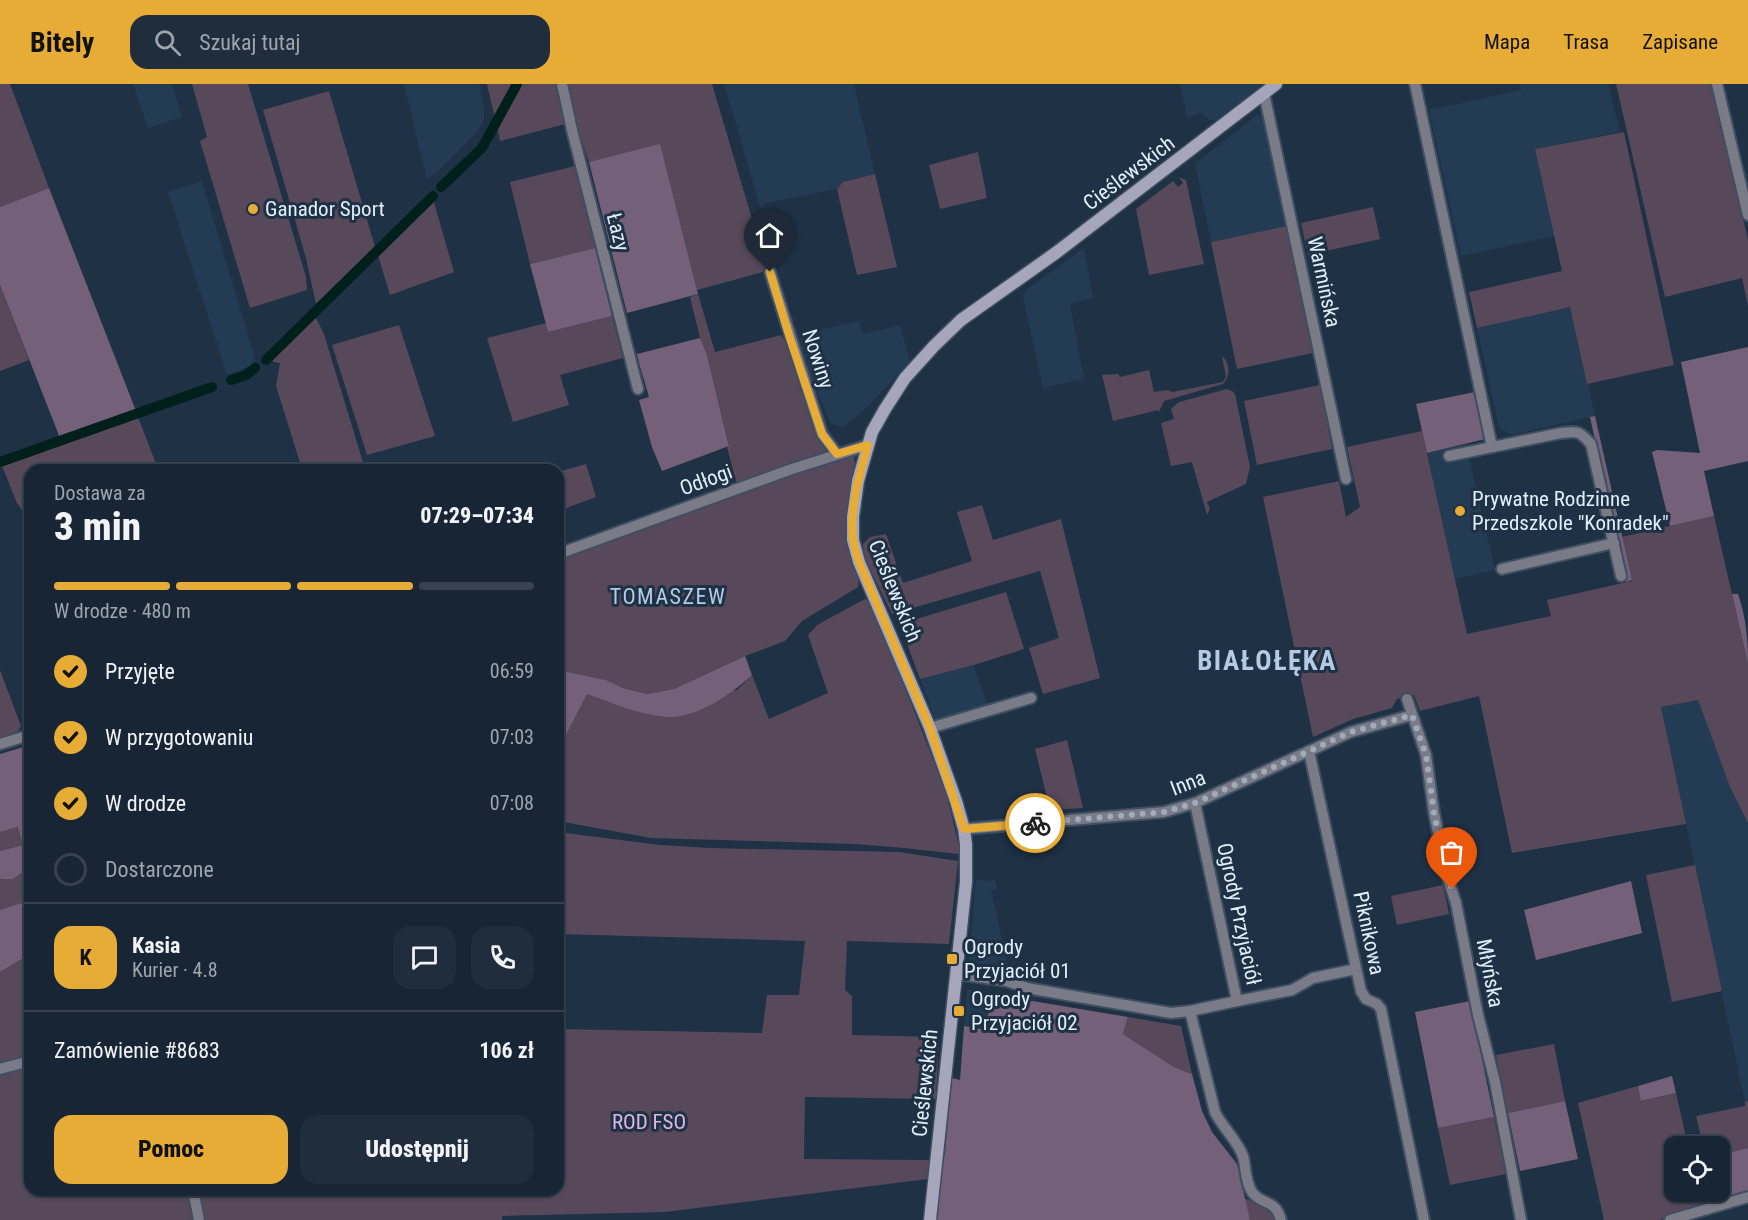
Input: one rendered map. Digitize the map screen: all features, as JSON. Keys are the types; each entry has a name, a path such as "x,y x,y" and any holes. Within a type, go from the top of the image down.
{"street":[{"name":"Łazy","path":"562,84 638,389"},
{"name":"Cieślewskich","path":"930,1220 967,873 964,829 930,728 859,562 853,540 853,517 858,481 868,445 885,409 905,378 961,320 1058,252 1276,84"},
{"path":"1416,84 1491,447"},
{"path":"1718,84 1748,214"},
{"name":"Warmińska","path":"1264,93 1346,479"},
{"name":"Nowiny","path":"770,272 822,434 837,454"},
{"path":"1449,456 1561,433 1576,431 1584,436 1591,444 1621,576"},
{"name":"Odłogi","path":"564,552 868,445"},
{"path":"1502,568 1614,543"},
{"path":"930,728 1031,698"},
{"name":"Młyńska","path":"1407,699 1426,755 1434,813 1447,876 1456,903 1478,1015 1496,1082 1521,1220"},
{"name":"Inna","path":"964,829 1164,812 1195,803 1351,732 1412,715"},
{"path":"0,744 24,737"},
{"name":"Piknikowa","path":"1310,751 1363,995 1381,1009 1424,1220"},
{"name":"Ogrody Przyjaciół","path":"957,974 1007,981 1027,988 1171,1013 1237,1001 1195,803"},
{"path":"1237,1001 1292,990 1313,978 1356,969"},
{"path":"1190,1011 1215,1112 1242,1154 1251,1191 1258,1198 1276,1208 1281,1220"},
{"path":"0,1069 24,1063"},
{"path":"194,1196 200,1220"},
{"path":"1670,1220 1748,1197"}],"shaded area":[{"path":"133,84 172,84 182,117 148,128"},
{"path":"404,84 479,84 484,119 478,131 435,174 427,179"},
{"path":"724,84 854,84 875,174 843,182 837,189 766,203 761,210"},
{"path":"1180,84 1263,84 1216,120 1210,120 1202,113 1187,117"},
{"path":"1520,84 1608,84 1620,132 1535,149 1555,236 1461,256 1429,110 1521,90"},
{"path":"1257,115 1264,118 1287,226 1211,242 1195,164"},
{"path":"660,144 698,294 627,313 589,162"},
{"path":"202,181 255,359 251,366 227,375 168,192"},
{"path":"49,188 136,411 60,438 0,285 0,207"},
{"path":"595,248 612,316 548,332 530,264"},
{"path":"1084,248 1093,298 1070,304 1084,379 1043,388 1023,297 1026,290"},
{"path":"1570,306 1595,416 1511,435 1499,427 1477,328"},
{"path":"859,321 863,334 900,325 910,362 867,407 844,427 831,424 811,377 799,335"},
{"path":"700,338 707,355 729,446 662,471 652,447 639,400 649,397 637,354"},
{"path":"1748,347 1748,461 1704,471 1714,516 1670,526 1652,452 1657,450 1700,453 1681,362"},
{"path":"1475,392 1485,439 1427,453 1416,404"},
{"path":"1595,416 1632,580 1626,582 1590,417"},
{"name":"Prywatne Rodzinne Przedszkole \"Konradek\"","path":"1466,444 1495,570 1454,579 1427,453"},
{"path":"1732,594 1738,594 1743,611 1748,664"},
{"path":"745,656 752,675 712,704 678,717 646,714 587,694 564,738 564,671 606,680 623,688 647,694 674,689"},
{"path":"974,665 987,705 936,720 920,679"},
{"path":"1698,700 1730,787 1748,823 1748,1101 1745,1102 1661,707"},
{"path":"24,747 24,871 13,879 0,878 0,851 23,845 18,827 0,832 0,754"},
{"path":"976,880 996,881 997,889 991,890 1010,976 968,971"},
{"path":"1631,881 1642,933 1536,960 1524,910"},
{"path":"24,902 24,958 0,972 0,910"},
{"path":"967,989 991,994 986,1030 964,1026"},
{"path":"991,994 1128,1017 1123,1034 1174,1067 1192,1074 1202,1111 1212,1132 1237,1164 1250,1220 934,1220 945,1152 952,1078 960,1080 964,1026 986,1030"},
{"path":"1470,1001 1494,1117 1438,1128 1415,1012"},
{"path":"1672,1076 1676,1093 1641,1101 1638,1086"},
{"path":"1565,1101 1578,1159 1520,1171 1508,1113"},
{"path":"1748,1148 1748,1194 1730,1197 1730,1152"}],"green space":[{"path":"0,84 10,84 49,188 0,207"},
{"name":"Ganador Sport","path":"192,84 248,84 306,277 307,290 250,308 200,141 207,137"},
{"path":"487,84 515,84 495,119"},
{"path":"520,84 555,84 565,124 500,141 497,127"},
{"path":"568,84 712,84 766,266 763,272 697,290 660,145 589,162 578,131"},
{"path":"1616,84 1712,84 1748,240 1748,306 1742,278 1665,297"},
{"path":"329,91 375,247 316,304 306,258 263,110"},
{"path":"1624,132 1674,365 1587,384 1570,307 1477,328 1469,292 1562,271 1535,149"},
{"path":"978,152 987,198 940,209 929,165"},
{"path":"575,166 595,248 530,264 510,182"},
{"path":"875,174 897,267 857,275 837,189 843,182"},
{"path":"1179,177 1186,180 1204,264 1149,275 1136,209 1173,181 1178,187 1183,183"},
{"path":"433,199 454,272 390,295 377,252"},
{"path":"1373,207 1380,239 1308,255 1301,223"},
{"path":"1287,226 1313,353 1237,369 1211,242"},
{"path":"0,285 29,360 0,371"},
{"path":"698,294 715,352 781,335 788,345 816,433 831,452 737,485 707,355 700,338 690,297"},
{"path":"315,316 324,334 363,464 300,464 276,386 280,363 271,359"},
{"path":"612,316 623,358 560,375 569,405 513,422 487,338 546,323 548,332"},
{"path":"399,325 435,436 367,455 332,345"},
{"path":"1222,356 1227,362 1228,370 1227,377 1223,384 1164,401 1159,412 1158,410 1113,421 1102,375 1118,374 1120,377 1149,370 1154,392 1168,390 1172,392 1223,382 1226,377"},
{"path":"1320,385 1332,449 1257,465 1244,401"},
{"path":"1227,389 1235,394 1250,467 1246,484 1207,502 1210,509 1207,515 1192,462 1171,466 1161,423 1174,419 1171,409 1179,402"},
{"path":"138,417 156,464 24,464 24,513 17,503 2,466"},
{"path":"1422,431 1467,634 1551,616 1547,600 1632,581 1622,537 1714,516 1748,664 1748,823 1730,787 1698,700 1661,707 1686,824 1512,853 1479,696 1420,711 1414,695 1397,699 1392,708 1353,719 1313,737 1263,497 1339,481 1346,517 1360,507 1347,447"},
{"path":"854,455 855,464 848,519 859,577 858,587 802,621 785,641 745,656 674,689 647,694 623,688 606,680 564,671 564,556 740,491"},
{"path":"586,464 596,497 564,509 564,470"},
{"path":"982,505 993,540 1061,519 1100,678 1043,694 1029,648 1059,638 1040,571 892,614 864,557 863,544 870,537 886,534 903,583 972,561 957,512"},
{"path":"1006,592 1024,649 920,679 901,628 903,623"},
{"path":"865,599 871,602 946,792 960,850 958,854 855,844 651,838 564,822 564,738 587,693 609,702 737,690 752,675 769,719 828,693 808,635 817,625"},
{"path":"0,670 21,726 18,731 0,738"},
{"path":"1067,740 1083,808 1050,810 1035,749"},
{"path":"19,827 23,845 0,851 0,832"},
{"name":"ROD FSO","path":"564,833 660,845 899,852 958,861 949,944 847,941 845,990 852,996 852,1035 939,1037 936,1099 805,1097 804,1159 929,1160 928,1179 665,1212 502,1216 502,1220 203,1220 198,1196 564,1196 564,1029 762,1033 767,995 799,995 805,941 564,934"},
{"path":"1695,865 1722,991 1672,1002 1646,875"},
{"path":"24,871 24,902 0,910 0,878 13,879"},
{"path":"1443,885 1449,914 1397,925 1391,896"},
{"path":"24,958 24,1060 0,1066 0,972"},
{"path":"1128,1017 1181,1026 1192,1074 1174,1067 1123,1034"},
{"path":"1554,1044 1565,1101 1508,1113 1496,1055"},
{"path":"24,1065 24,1196 192,1196 197,1220 0,1220 0,1071"},
{"path":"1638,1086 1642,1101 1676,1093 1686,1136 1664,1136 1664,1202 1700,1202 1701,1207 1659,1220 1604,1220 1578,1103"},
{"path":"1748,1101 1748,1148 1730,1152 1730,1136 1701,1136 1696,1116 1745,1106 1745,1102"},
{"path":"1494,1117 1506,1174 1450,1185 1438,1128"},
{"path":"1244,1198 1271,1209 1276,1220 1250,1220"}],"waterway":[{"path":"441,187 482,148 517,84"},
{"path":"266,360 433,196"},
{"path":"231,380 246,375 255,368"},
{"path":"0,462 212,387"}],"way so far":[{"path":"1035,823 1176,809 1195,803 1351,732 1412,715 1426,755 1434,813 1447,876 1452,889"}],"place":[{"name":"Ganador Sport","path":"253,209"},
{"name":"Prywatne Rodzinne Przedszkole \"Konradek\"","path":"1460,511"},
{"name":"Ogrody Przyjaciół 01","path":"952,959"},
{"name":"Ogrody Przyjaciół 02","path":"959,1011"}],"district":[{"name":"TOMASZEW","path":"668,596"},
{"name":"BIAŁOŁĘKA","path":"1267,661"}],"route":[{"path":"770,272 822,434 837,454 868,445 858,481 853,517 853,540 859,562 930,728 964,829 1035,823"}]}
